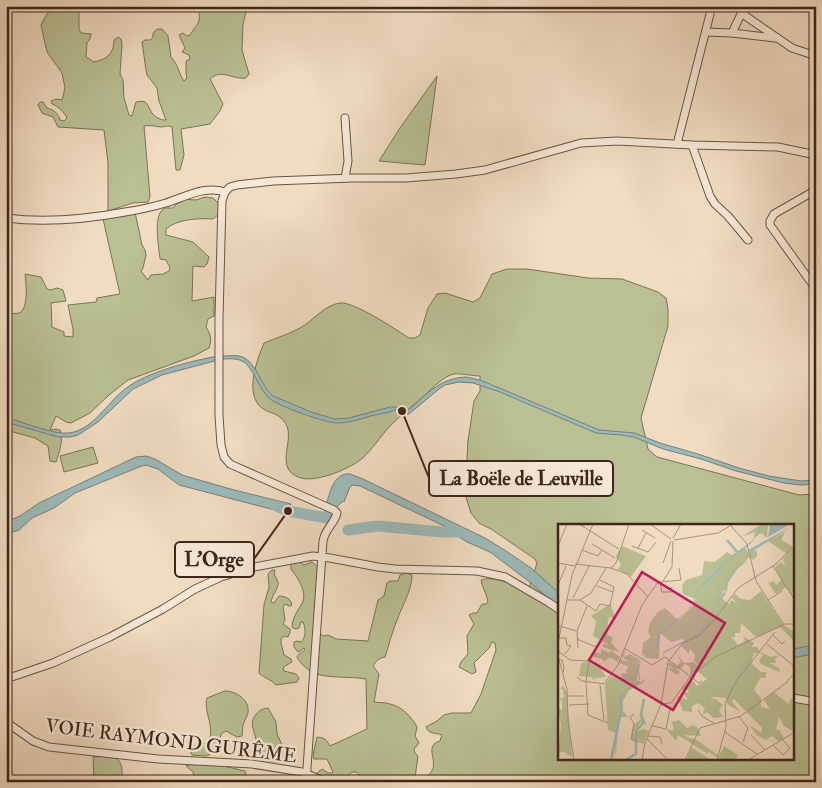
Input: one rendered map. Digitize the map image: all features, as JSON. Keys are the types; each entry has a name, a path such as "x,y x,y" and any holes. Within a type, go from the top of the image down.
{"street":[{"path":"677,144 712,6"},
{"path":"732,33 742,9"},
{"path":"742,9 744,15 792,48 816,56"},
{"path":"706,32 778,38"},
{"path":"345,118 348,161 345,178"},
{"path":"307,778 324,534 336,513 325,506 230,464 224,457 221,445 219,415 219,353 222,200 225,192 237,186 273,181 406,178 485,170 581,142 616,141 778,147 816,155"},
{"path":"692,145 710,196 748,240"},
{"path":"6,218 45,220 92,216 150,207 191,194 216,189 225,192"},
{"path":"816,190 774,214 770,221 770,225 813,285 816,284"},
{"path":"6,679 53,662 110,637 221,577 254,567 313,556 387,568 477,571 505,577 558,609"},
{"path":"794,698 816,702"},
{"name":"VOIE RAYMOND GURÊME","path":"6,722 33,741 49,747 158,759 252,764 326,782"},
{"path":"6,745 6,754"}],"green space":[{"path":"58,6 79,6 79,29 81,33 91,34 87,43 86,57 94,62 109,55 113,49 114,40 118,37 121,39 120,74 123,80 124,98 129,115 132,116 136,102 143,101 147,103 156,117 166,120 159,101 157,88 147,75 142,42 150,40 157,29 162,29 168,36 171,57 184,81 187,78 186,61 190,59 189,55 182,52 185,48 179,35 183,33 187,36 190,35 199,20 198,6 272,6 253,8 246,12 243,24 242,50 249,74 246,78 241,78 218,74 210,79 223,104 210,124 181,129 184,155 180,170 176,170 172,127 144,126 150,197 148,202 133,203 108,211 108,163 104,130 58,127 53,117 42,113 38,105 40,102 43,102 47,108 57,114 60,120 64,121 67,118 51,101 56,99 62,100 65,88 62,73 47,52 41,25 47,14"},
{"path":"437,76 425,165 379,161 400,128"},
{"path":"205,197 213,198 219,204 219,214 213,219 195,219 176,223 166,229 166,235 193,242 209,257 204,267 193,266 192,301 214,297 214,316 208,319 206,327 210,338 209,348 194,356 128,380 90,413 71,423 56,416 50,430 60,430 61,434 61,446 56,462 50,461 48,446 35,438 6,430 6,313 19,313 24,307 26,302 25,274 41,277 47,289 57,288 63,290 66,301 51,303 52,327 64,332 64,336 73,337 68,305 96,302 97,298 120,294 103,219 135,212 146,255 141,271 148,280 151,275 163,274 169,271 170,268 166,260 160,259 157,223 161,211 165,208 173,208 181,199 196,200"},
{"path":"507,269 527,269 588,278 622,279 658,292 666,298 668,326 641,418 648,449 657,457 799,495 816,494 816,782 424,782 434,765 433,746 440,741 442,735 427,730 426,727 444,715 471,713 481,694 496,650 495,643 492,642 489,648 474,663 476,672 472,674 459,667 468,654 467,636 474,624 469,615 477,613 482,604 488,602 481,580 498,580 528,591 537,563 535,559 479,523 471,513 465,494 468,441 474,401 480,391 480,376 457,374 447,377 435,385 389,427 359,461 338,472 312,479 298,477 287,466 287,427 280,417 259,406 253,390 253,380 264,343 300,328 334,304 340,303 355,306 409,338 415,338 420,335 428,308 437,294 445,293 473,302 480,298 492,274"},
{"path":"93,447 98,463 64,472 60,456"},
{"path":"294,561 304,565 312,562 318,567 320,633 323,636 328,635 336,639 368,641 378,600 384,596 387,583 398,581 400,575 406,573 412,575 409,592 395,625 385,657 378,660 373,666 379,674 374,702 388,703 398,707 412,719 417,727 415,736 419,743 414,749 418,756 413,782 360,782 360,776 356,772 352,772 341,782 338,782 325,779 317,773 322,769 328,773 333,772 327,759 314,759 313,755 317,737 325,739 330,746 367,729 366,679 317,674 311,672 297,657 305,650 304,648 299,652 297,651 294,647 294,642 301,642 303,640 305,628 303,622 301,622 299,628 295,629 292,627 292,624 304,596 299,581 291,569"},
{"path":"275,570 274,574 278,584 271,602 274,603 279,596 282,596 286,597 292,605 285,604 283,607 285,620 283,624 290,629 290,632 288,637 284,636 281,639 281,643 284,655 291,659 292,662 283,668 284,671 296,674 299,678 297,682 276,685 259,673 264,605 269,587 268,574"},
{"path":"225,691 238,695 247,704 248,713 243,725 242,736 237,737 226,731 222,733 214,752 206,756 192,755 190,751 192,747 207,743 210,738 207,698"},
{"path":"268,708 276,722 277,734 288,754 289,760 285,763 266,761 260,767 247,761 256,746 252,723 256,714"},
{"path":"113,756 121,764 122,782 94,782 93,757"},
{"path":"202,761 245,771 248,782 196,782 193,772 186,766"}],"water":[{"path":"218,356 218,360 162,375 133,389 98,422 78,435 58,437 6,422 6,417 55,432 69,433 78,431 93,421 125,389 145,377 169,368"},
{"path":"223,356 237,356 245,358 250,362 273,396 311,412 335,419 349,418 390,407 400,407 389,412 349,422 337,423 302,414 269,398 246,363 237,359 223,359"},
{"path":"466,377 480,380 599,430 634,433 739,468 769,476 801,481 816,480 816,484 784,483 663,449 634,437 596,433 500,392 473,383 459,382 445,385 409,414 400,413 404,409 408,410 441,384 449,380"},
{"path":"146,456 155,459 182,475 291,504 286,513 179,485 158,469 146,465 75,493 54,508 32,518 19,530 6,534 6,522 20,516 39,503 136,457"},
{"path":"350,474 363,479 485,538 531,568 558,592 558,604 490,552 467,542 444,526 360,486 353,485 350,487 344,502 335,509 326,505 334,482 341,476"},
{"path":"816,646 816,655 794,658 794,649"}],"waterway":[{"path":"276,506 288,511 327,518 335,499"},
{"path":"348,530 378,526 460,532"}],"place":[{"name":"La Boële de Leuville","path":"402,411"},
{"name":"L'Orge","path":"288,511"}]}
